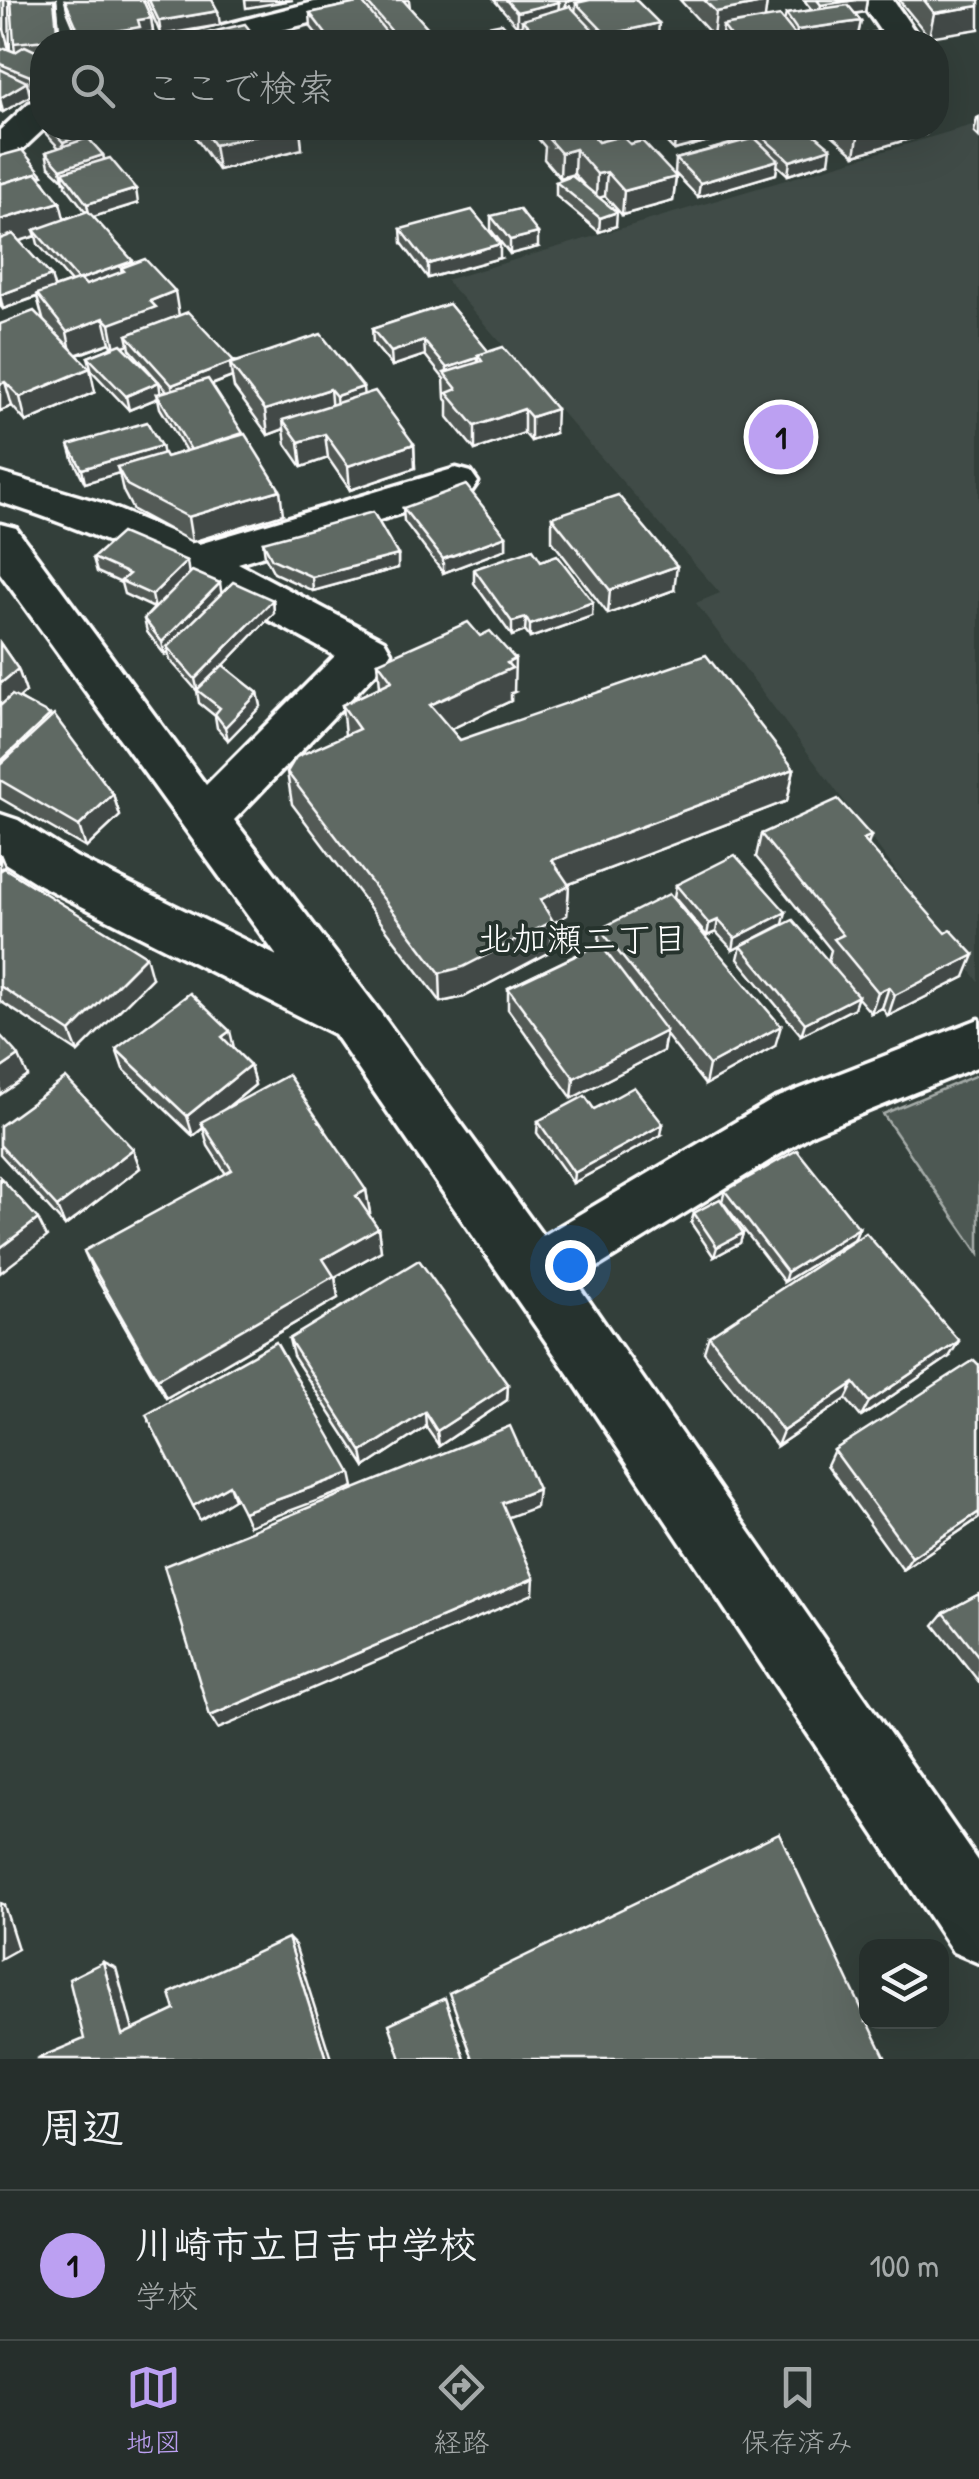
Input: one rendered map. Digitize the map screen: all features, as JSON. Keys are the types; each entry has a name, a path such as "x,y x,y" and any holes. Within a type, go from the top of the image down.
{"street":[{"path":"243,30 362,0"},
{"path":"876,0 897,30"},
{"path":"0,150 30,122"},
{"path":"196,560 456,482"},
{"path":"0,487 86,513 196,560 368,652 204,818"},
{"path":"0,539 86,666 354,1020 534,1274 979,1926"},
{"path":"0,834 58,872 354,1020"},
{"path":"534,1274 794,1116 979,1042"}],"shaded area":[{"path":"979,123 979,982 696,603 720,593 446,280 921,140 949,140 949,132"},
{"path":"979,1074 979,1254 883,1114"}],"building":[{"path":"0,0 4,0 4,29 0,29"},
{"path":"11,0 54,0 57,30 30,30 30,42 14,43"},
{"path":"65,0 143,0 151,18 138,20 140,27 122,30 78,30"},
{"path":"149,0 212,0 218,11 159,21"},
{"path":"365,0 403,0 430,30 391,30"},
{"path":"506,0 557,0 559,2 517,12"},
{"path":"636,0 659,23 629,30 602,30 576,3"},
{"path":"704,0 765,0 767,2 716,12"},
{"path":"817,0 856,0 821,5"},
{"path":"924,0 979,0 979,6 934,13"},
{"path":"362,2 384,30 323,30 310,13"},
{"path":"848,5 861,21 797,30 786,14"},
{"path":"570,6 593,30 532,30 522,20"},
{"path":"780,16 791,30 726,30 723,26"},
{"path":"502,23 508,30 468,30"},
{"path":"245,24 250,30 220,30"},
{"path":"25,46 30,48 30,76 0,64 0,51 5,48 15,52"},
{"path":"0,69 27,82 0,98"},
{"path":"90,140 103,155 61,169 46,152"},
{"path":"549,140 626,140 630,144 642,141 676,177 624,191 607,172 597,174 575,149 561,153"},
{"path":"757,140 778,160 700,183 676,159"},
{"path":"766,140 821,140 831,148 790,161"},
{"path":"22,150 43,175 37,173 0,184 0,156"},
{"path":"110,158 136,189 87,204 63,172"},
{"path":"37,173 60,202 0,220 0,184"},
{"path":"572,176 617,212 600,218 556,182"},
{"path":"519,209 538,233 510,240 491,216"},
{"path":"472,210 500,244 428,264 401,229"},
{"path":"88,211 133,261 78,280 34,230"},
{"path":"13,234 51,276 0,295 0,239"},
{"path":"145,259 175,291 150,301 156,307 110,324 104,318 67,332 37,294 80,279 86,285"},
{"path":"449,304 489,352 447,368 424,341 391,352 372,329"},
{"path":"34,311 90,368 20,397 5,382 0,384 0,324"},
{"path":"188,312 234,361 172,385 127,335"},
{"path":"321,334 363,387 336,396 330,389 265,410 230,364"},
{"path":"121,344 159,382 126,396 88,357"},
{"path":"503,347 556,409 531,417 524,409 475,426 447,393 457,389 444,373 482,361 478,355"},
{"path":"208,379 243,433 191,450 157,394"},
{"path":"375,391 414,444 348,466 325,434 299,442 283,420"},
{"path":"147,422 161,446 82,469 69,445"},
{"path":"245,434 280,490 188,517 127,485 117,467 164,453 166,457"},
{"path":"466,485 506,536 443,559 403,508"},
{"path":"618,495 677,566 610,590 552,517"},
{"path":"373,512 398,555 312,577 272,559 263,542"},
{"path":"121,533 187,561 152,595 121,581 129,574 93,558"},
{"path":"533,549 541,561 557,555 593,602 530,625 526,618 512,622 474,569"},
{"path":"192,571 220,583 162,642 144,619"},
{"path":"233,582 273,600 195,679 167,647"},
{"path":"468,622 480,636 490,631 515,659 507,663 512,668 430,705 460,740 706,655 794,769 552,860 569,885 540,900 553,921 463,967 440,973 287,772 296,757 359,729 342,705 392,681 378,662"},
{"path":"0,643 18,669 0,684"},
{"path":"223,665 258,693 225,727 215,714 220,708 197,690"},
{"path":"12,695 50,715 0,762 0,706"},
{"path":"54,715 113,794 79,826 0,780 0,765"},
{"path":"838,799 871,836 863,839 946,933 951,930 974,955 895,995 889,987 878,992 834,939 843,935 761,834"},
{"path":"735,855 786,912 735,938 718,920 709,924 676,885"},
{"path":"4,868 146,956 70,1032 0,986 0,871"},
{"path":"669,894 781,1026 709,1065 600,929"},
{"path":"793,920 858,996 805,1023 741,946"},
{"path":"600,944 666,1031 574,1078 508,988"},
{"path":"190,993 230,1031 222,1037 250,1065 187,1116 116,1049"},
{"path":"0,1035 19,1056 0,1069"},
{"path":"288,1075 366,1190 356,1196 378,1228 323,1259 334,1276 157,1379 84,1251 232,1170 201,1122"},
{"path":"66,1078 133,1149 57,1207 0,1145 0,1126"},
{"path":"634,1087 663,1124 574,1173 538,1121 585,1096 594,1109"},
{"path":"797,1150 859,1228 787,1272 725,1191"},
{"path":"0,1177 38,1219 0,1248"},
{"path":"720,1199 743,1233 717,1247 694,1213"},
{"path":"866,1233 959,1341 869,1402 854,1383 783,1431 709,1336"},
{"path":"419,1260 508,1385 437,1431 425,1412 362,1452 289,1339"},
{"path":"276,1342 351,1473 243,1512 229,1485 193,1506 146,1415"},
{"path":"974,1360 979,1365 979,1512 912,1557 834,1450"},
{"path":"510,1426 538,1489 502,1503 534,1578 210,1716 164,1566"},
{"path":"979,1594 979,1657 944,1613"},
{"path":"779,1833 859,2003 859,2029 871,2029 886,2059 473,2059 449,1993"},
{"path":"288,1938 326,2059 36,2059 84,2039 69,1979 103,1962 122,2035 175,2010 170,1993"},
{"path":"445,1998 465,2059 401,2059 389,2024"}],"place":[{"name":"川崎市立日吉中学校","path":"781,437"}],"district":[{"name":"北加瀬二丁目","path":"582,938"}]}
